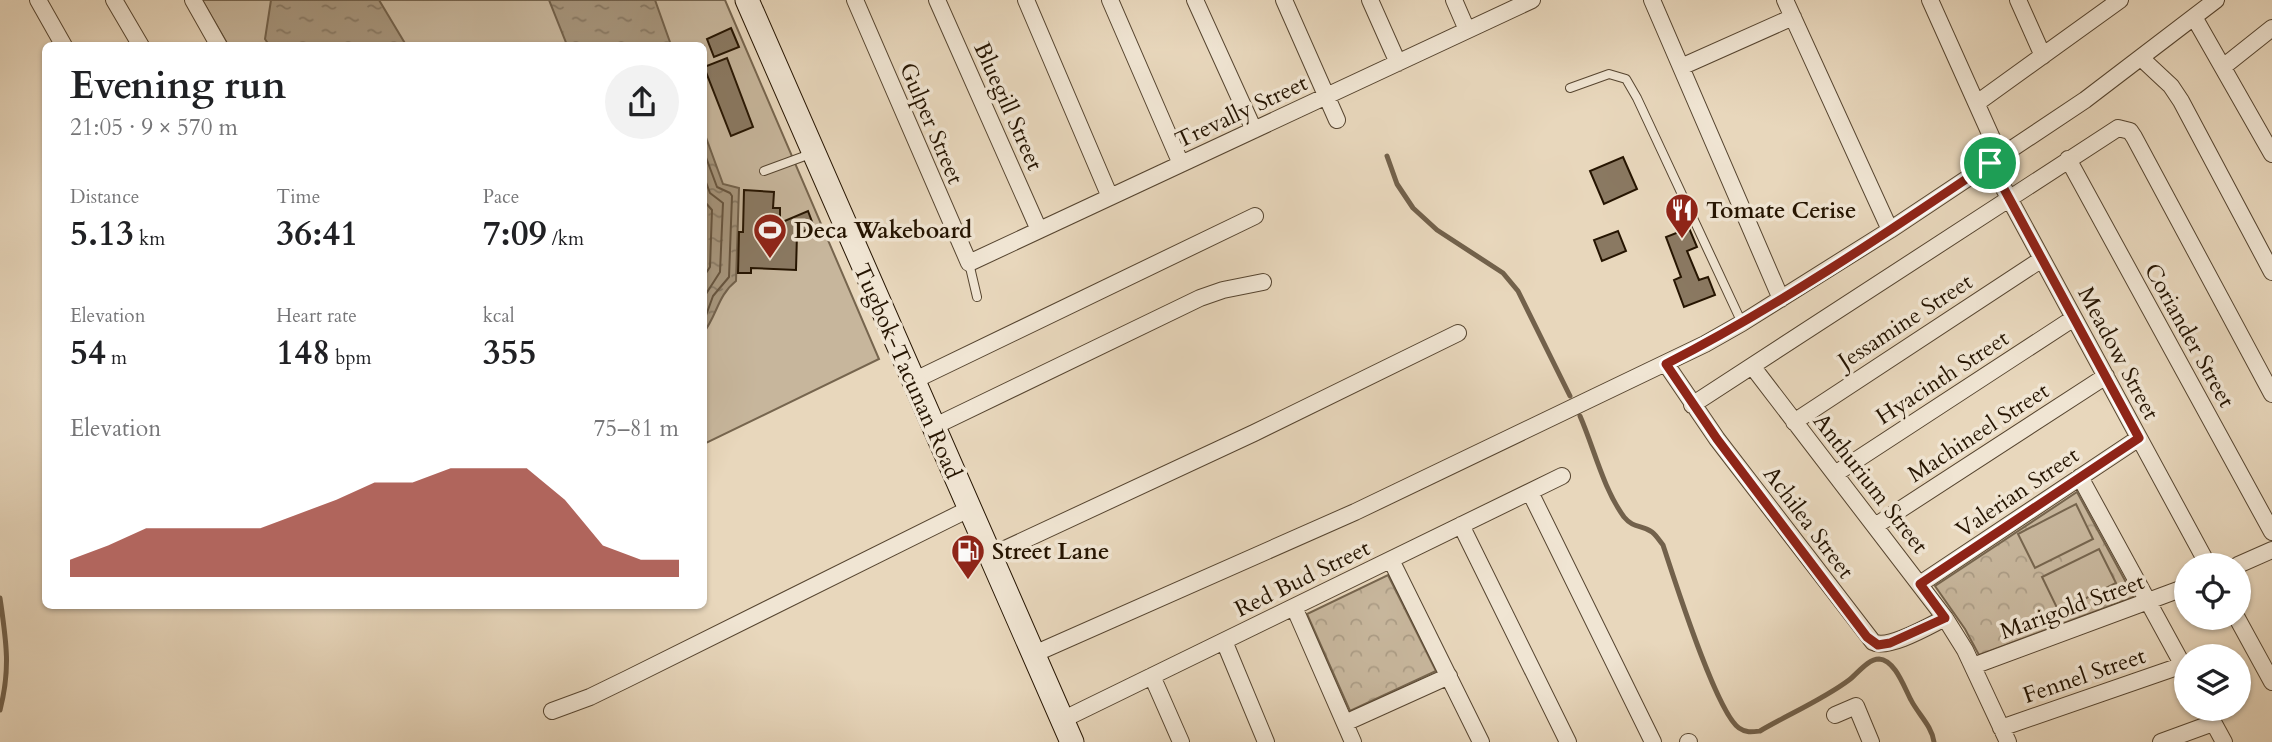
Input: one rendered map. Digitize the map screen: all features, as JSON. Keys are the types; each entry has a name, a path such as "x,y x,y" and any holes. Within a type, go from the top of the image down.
{"street":[{"path":"114,0 139,42"},
{"path":"193,0 217,42"},
{"name":"Tugbok-Tacunan Road","path":"747,0 1072,742"},
{"name":"Gulper Street","path":"855,0 969,263"},
{"name":"Bluegill Street","path":"937,0 1039,230"},
{"path":"1026,0 1110,197"},
{"path":"1110,0 1181,164"},
{"path":"1195,0 1254,130"},
{"path":"1284,0 1337,120"},
{"path":"1370,0 1398,63"},
{"path":"1454,0 1467,30"},
{"name":"Trevally Street","path":"969,263 1532,0"},
{"path":"1652,0 1781,299"},
{"path":"1785,0 1890,230"},
{"name":"Meadow Street","path":"1930,0 1976,103 2009,198 2201,553"},
{"path":"2018,0 2043,56"},
{"path":"1034,654 1355,512 1666,364 1742,323 1890,230 2085,100 2216,0"},
{"path":"44,2 62,42"},
{"path":"1976,103 2043,56 2111,3"},
{"path":"1681,67 1793,17"},
{"path":"2194,17 2272,154"},
{"path":"2222,67 2272,28"},
{"path":"2141,58 2171,86 2181,101 2272,272"},
{"path":"1692,405 2112,130 2123,128 2134,137 2272,394"},
{"name":"Coriander Street","path":"2068,159 2272,532"},
{"path":"913,381 1255,216"},
{"name":"Jessamine Street","path":"1794,422 2042,258"},
{"path":"933,427 1200,298 1263,282"},
{"name":"Hyacinth Street","path":"1835,474 2074,318"},
{"path":"989,556 1254,433 1458,333"},
{"name":"Achilea Street","path":"1666,364 1692,405 1873,642 1878,645 1890,643 1945,618"},
{"name":"Anthurium Street","path":"1752,366 1945,618 1973,666 2004,735"},
{"name":"Machineel Street","path":"1875,526 2106,376"},
{"name":"Valerian Street","path":"1920,584 2139,438"},
{"name":"Red Bud Street","path":"1062,720 1562,476"},
{"path":"2080,477 2174,650"},
{"path":"1530,492 1653,742"},
{"path":"552,711 590,697 969,509"},
{"path":"1461,525 1568,742"},
{"path":"2251,559 2272,550"},
{"path":"1391,560 1481,742"},
{"name":"Marigold Street","path":"1973,666 2174,592"},
{"path":"1294,607 1353,742"},
{"path":"2244,630 2272,682"},
{"path":"1224,641 1266,742"},
{"name":"Fennel Street","path":"2004,735 2174,672"},
{"path":"1152,676 1181,742"},
{"path":"1345,723 1449,677"},
{"path":"1835,715 1856,706 1871,742"},
{"path":"2161,742 2201,721"},
{"path":"2213,721 2224,742"}],"lane":[{"path":"1570,88 1609,74 1626,79 1742,323"},
{"path":"764,171 813,153"},
{"path":"969,263 977,297"}],"green space":[{"name":"Deca Wakeboard","path":"202,0 725,0 879,359 707,443 707,42 226,42"},
{"path":"2077,492 2134,597 1979,655 1965,629 1935,586"},
{"path":"2076,504 2093,539 2035,568 2018,534"},
{"path":"2099,549 2116,583 2059,612 2042,577"},
{"path":"1388,575 1436,671 1350,711 1307,614"}],"water":[{"path":"271,0 379,0 404,42 267,42 265,39"},
{"path":"549,0 655,0 670,42 566,42"},
{"path":"707,140 723,184 739,188 736,281 725,292 708,326"}],"building":[{"path":"731,28 739,47 714,57 707,39"},
{"path":"727,58 753,127 731,136 707,75 707,66"},
{"path":"1623,157 1637,189 1604,204 1590,171"},
{"path":"744,190 774,192 773,208 780,208 780,223 808,211 814,227 797,234 796,270 751,268 751,273 738,273"},
{"path":"1689,228 1697,247 1687,251 1699,280 1708,277 1715,295 1684,307 1674,280 1681,277 1666,237"},
{"path":"1618,231 1626,251 1602,261 1594,240"}],"waterway":[{"path":"1387,156 1397,184 1413,208 1437,230 1503,273 1518,291 1570,396"},
{"path":"1580,416 1605,481 1624,517 1634,525 1652,532 1663,545 1708,672 1730,717 1739,728 1752,732 1760,731 1828,694 1867,664 1879,659 1890,664 1898,675 1931,731 1934,742"},
{"path":"0,598 6,641 5,681 0,710"}],"place":[{"name":"Tomate Cerise","path":"1682,240"},
{"name":"Deca Wakeboard","path":"770,260"},
{"name":"Street Lane","path":"968,581"}],"route":[{"path":"1990,163 2139,438 1920,584 1945,618 1890,643 1878,645 1867,637 1717,439 1666,364 1742,323 1990,163"}]}
